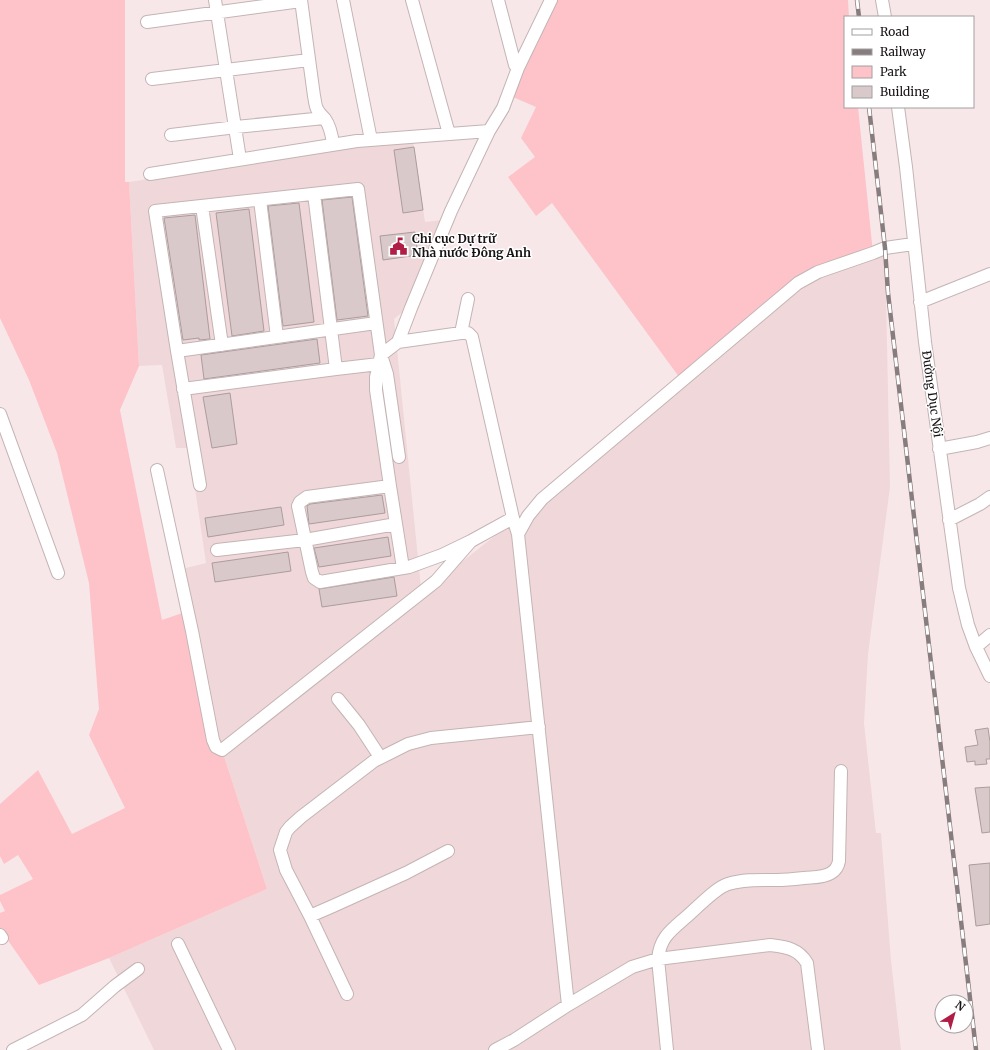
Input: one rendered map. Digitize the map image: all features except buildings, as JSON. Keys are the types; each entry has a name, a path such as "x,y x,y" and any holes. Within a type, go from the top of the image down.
{"street":[{"path":"215,0 240,159"},
{"path":"343,0 371,140"},
{"path":"412,0 449,134"},
{"path":"498,0 515,65 518,68"},
{"path":"183,389 336,369 380,360 398,342 451,211 488,131 503,108 518,68 551,0"},
{"path":"882,0 885,16"},
{"path":"147,22 301,1 316,107 329,128 333,144"},
{"path":"152,79 309,60"},
{"name":"Đường Dục Nội","path":"898,108 925,342 959,588 968,625 976,647 990,676"},
{"path":"171,135 324,118"},
{"path":"150,174 333,144 488,131"},
{"path":"200,485 183,389 155,211 358,189 380,360 376,376 376,390 403,568"},
{"path":"314,194 336,369"},
{"path":"260,200 277,337"},
{"path":"202,206 222,345"},
{"path":"518,534 528,516 542,498 798,283 818,272 872,252 885,248 913,244"},
{"path":"920,302 990,274"},
{"path":"460,333 468,300"},
{"path":"177,351 376,323"},
{"path":"398,342 460,333 468,333 472,338 513,518 518,534 568,1005"},
{"path":"380,360 387,374 399,457"},
{"path":"0,414 58,573"},
{"path":"939,448 977,442 990,438"},
{"path":"158,470 213,740 216,747 222,750 436,581 471,542"},
{"path":"390,486 306,497 300,502 298,506 314,578 320,582 409,567 442,555 471,542 513,518"},
{"path":"949,520 980,504 990,497"},
{"path":"217,550 305,540 396,524"},
{"path":"976,647 990,635"},
{"path":"338,699 359,725 380,758"},
{"path":"347,994 310,916 286,870 280,850 286,832 290,826 374,761 408,744 431,738 538,727"},
{"path":"667,1050 658,959 662,942 667,934 717,890 728,884 744,880 779,880 822,877 832,873 837,868 839,861 841,771"},
{"path":"310,916 448,852"},
{"path":"178,944 228,1050"},
{"path":"495,1050 514,1040 568,1005 632,967 658,959 770,945 788,947 797,952 806,963 818,1050"},
{"path":"13,1050 82,1015 115,986 138,969"}],"shaded area":[{"path":"413,141 425,222 443,220 405,310 394,319 421,588 221,747 182,569 206,563 189,448 176,448 162,365 139,366 129,182 353,148"},
{"path":"885,249 890,487 868,654 864,723 876,833 881,833 891,960 901,1050 154,1050 109,958 267,889 222,750 542,499 798,283"}],"green space":[{"path":"0,0 125,0 125,182 129,182 139,366 120,410 162,620 191,610 221,747 267,889 109,958 39,985 0,929 0,913 5,911 0,901 0,895 33,879 18,855 4,864 0,856 0,804 38,770 72,834 125,808 89,735 99,709 89,583 57,453 29,380 0,318"},
{"path":"552,0 848,0 849,16 844,16 844,108 858,108 873,253 818,272 682,381 552,203 536,216 508,177 535,157 521,138 536,107 508,95"}],"railway":[{"path":"857,0 859,16"},
{"path":"869,108 885,248 888,293 976,1050"}],"place":[{"name":"Chi cục Dự trữ Nhà nước Đông Anh","path":"399,246"}]}
